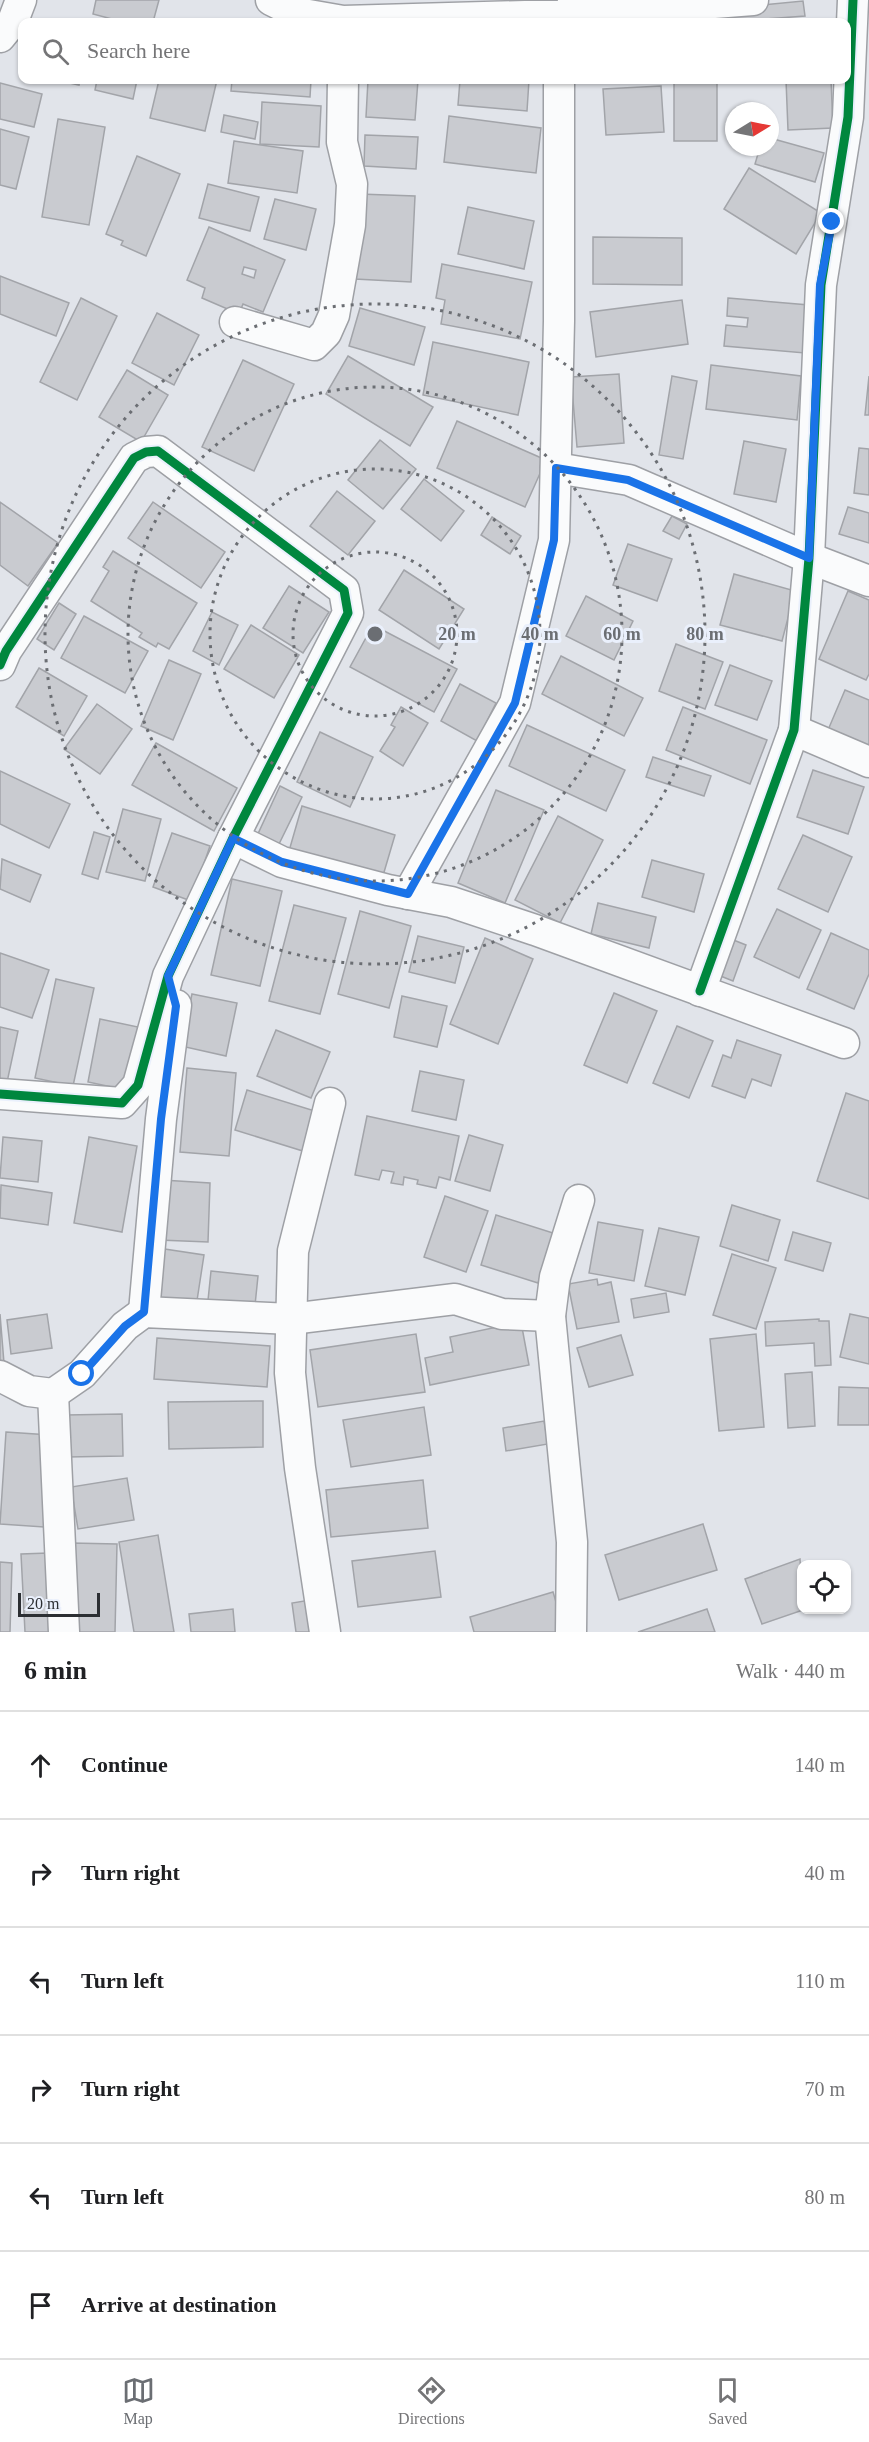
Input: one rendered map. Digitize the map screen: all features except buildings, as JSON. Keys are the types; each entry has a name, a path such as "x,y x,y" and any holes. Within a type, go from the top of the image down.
{"street":[{"path":"0,37 13,21 21,0"},
{"path":"271,0 297,13 323,18"},
{"path":"570,18 753,0"},
{"path":"851,47 853,0"},
{"path":"355,18 382,9 542,18"},
{"path":"236,322 314,345 326,333 334,315 350,225 352,184 342,142 342,84"},
{"path":"408,894 515,703 554,540 559,84"},
{"path":"700,991 794,730 809,558 820,285 848,117 849,84"},
{"path":"0,665 6,651 135,458 146,452 158,451 344,590 348,613 233,838 168,976 138,1085 122,1103 0,1094"},
{"path":"556,468 628,480 809,558 869,581"},
{"path":"794,730 869,762"},
{"path":"233,838 282,862 408,894 451,902 844,1043"},
{"path":"144,1312 161,1119 176,1006 168,976"},
{"path":"326,1632 300,1468 290,1373 293,1251 330,1103"},
{"path":"571,1632 572,1542 550,1316 555,1277 579,1200"},
{"path":"0,1376 29,1391 53,1394 82,1374 125,1326 144,1312 291,1319 455,1299 502,1314 550,1316"},
{"path":"53,1394 64,1632"}],"cycle path":[{"path":"851,47 853,0"},
{"path":"700,991 794,730 809,558 821,285 848,117 849,84"},
{"path":"0,665 6,651 134,458 146,452 158,451 344,590 348,613 233,838 168,976 138,1085 122,1103 0,1094"}],"route":[{"path":"82,1374 125,1326 144,1312 161,1119 176,1006 168,976 233,838 282,862 408,894 515,703 554,540 556,468 628,480 809,558 820,285 832,222"}]}
